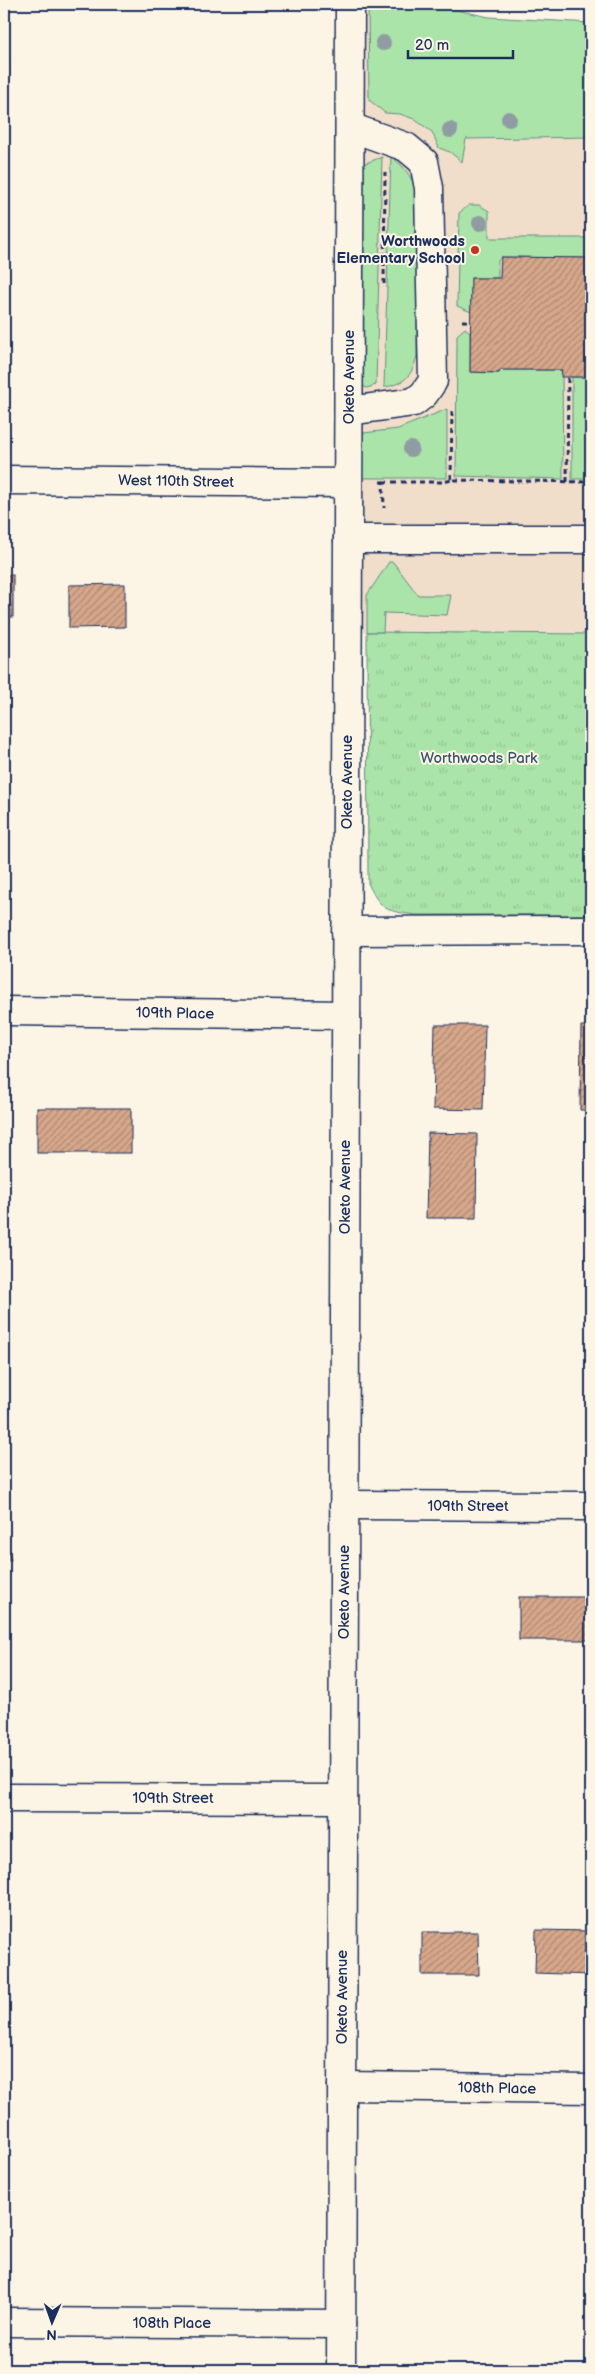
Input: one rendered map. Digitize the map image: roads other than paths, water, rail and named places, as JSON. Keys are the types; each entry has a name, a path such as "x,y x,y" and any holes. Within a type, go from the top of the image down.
{"street":[{"name":"Oketo Avenue","path":"341,2370 350,4"},
{"path":"349,411 414,402 424,394 432,381 429,188 424,162 406,146 350,127"},
{"name":"West 110th Street","path":"4,480 348,483"},
{"path":"348,539 591,538"},
{"path":"346,931 591,930"},
{"name":"109th Place","path":"4,1011 346,1014"},
{"name":"109th Street","path":"344,1505 591,1506"},
{"name":"109th Street","path":"4,1798 343,1799"},
{"name":"108th Place","path":"342,2086 591,2089"},
{"name":"108th Place","path":"4,2322 341,2324"}],"place":[{"name":"Worthwoods Elementary School","path":"475,250"}],"park label":[{"name":"Worthwoods Park","path":"479,758"}]}
